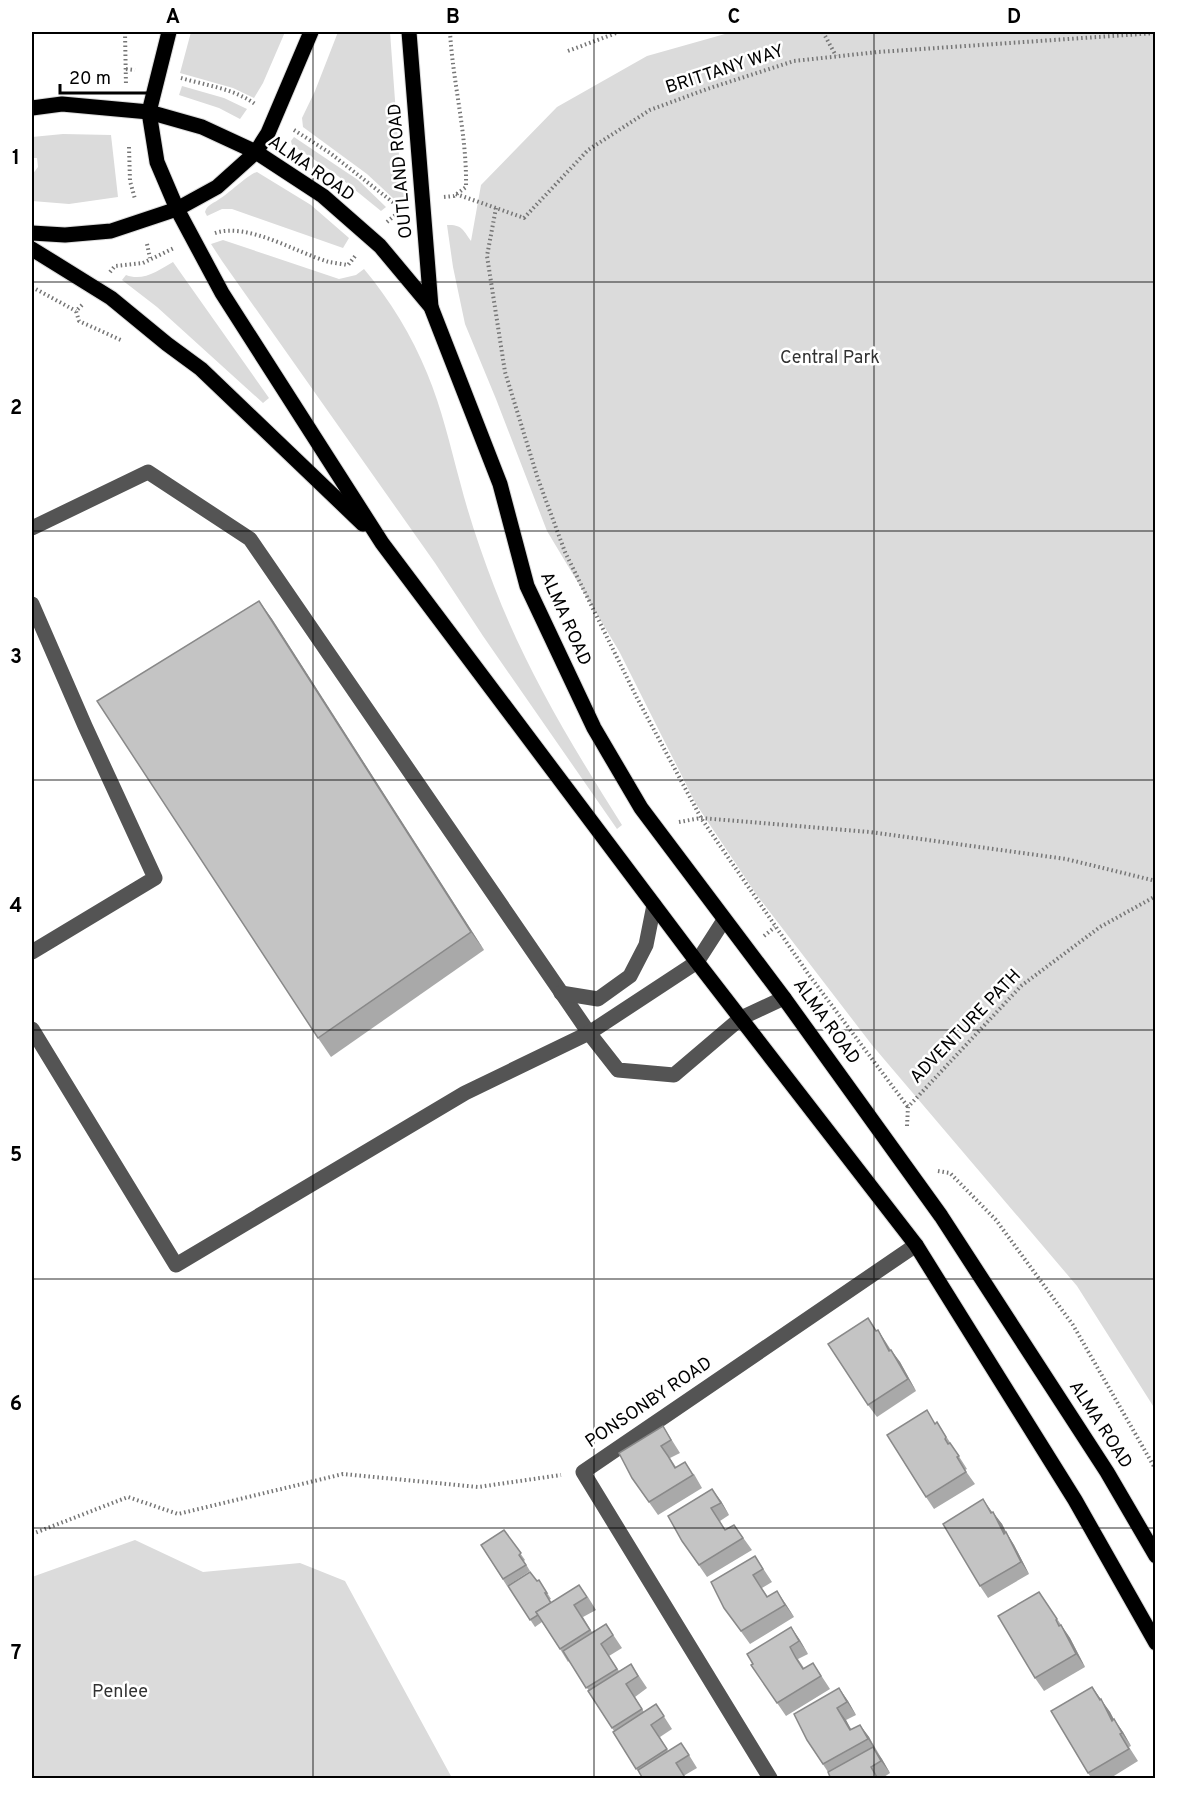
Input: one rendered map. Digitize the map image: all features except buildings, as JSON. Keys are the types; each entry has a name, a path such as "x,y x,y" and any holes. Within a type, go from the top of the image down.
{"main road":[{"path":"169,32 149,112 157,162 177,209 222,293 382,543 697,962 916,1245 1075,1500 1155,1643"},
{"path":"32,233 65,235 111,231 177,209 217,186 256,152 268,133 311,32"},
{"name":"OUTLAND ROAD","path":"409,32 432,307"},
{"name":"ALMA ROAD","path":"32,108 62,104 149,112 202,128 256,152 323,196 380,246 432,307 500,484 527,586 594,728 640,808 784,998 941,1216 1107,1472 1155,1556"},
{"path":"32,249 111,298 201,369 382,543"}],"street":[{"path":"32,528 147,472 250,539 561,993 618,1070 674,1075 741,1018 784,998"},
{"path":"32,604 155,878 32,952"},
{"path":"561,993 598,999 630,976 646,945 654,905"},
{"path":"32,1029 176,1265 465,1093 589,1033 697,962 724,920"},
{"name":"PONSONBY ROAD","path":"770,1779 583,1472 916,1245"}],"path":[{"path":"95,290 115,266 143,263 170,249 194,243 218,232 232,231 274,240 329,262 348,265 369,237 402,209 423,200 456,194 466,187 467,155 450,32"},
{"path":"568,51 620,32"},
{"path":"823,32 836,56"},
{"name":"BRITTANY WAY","path":"456,194 524,218 588,150 650,110 707,88 794,61 1155,33"},
{"path":"496,208 487,256 505,372 538,479 565,552 637,698 701,818 808,975 908,1107"},
{"path":"32,287 76,311"},
{"path":"656,828 701,818 870,832 1066,859 1155,881"},
{"name":"ADVENTURE PATH","path":"905,1166 908,1107 1021,986 1100,927 1155,896"},
{"path":"905,1166 950,1173 996,1220 1073,1325 1155,1470"},
{"path":"32,1534 128,1497 178,1514 343,1474 478,1487 583,1472"}],"green space":[{"path":"191,32 285,32 254,98 233,88 180,73"},
{"path":"338,32 390,32 399,155 405,201 394,199 367,174 303,127 302,118"},
{"name":"Central Park","path":"732,32 1155,32 1155,1409 1077,1286 872,1045 756,894 696,804 619,651 547,531 465,324 447,225 459,227 471,241 481,185 557,107 647,56"},
{"path":"182,86 224,98 247,109 240,119 219,108 179,95"},
{"path":"63,134 111,135 118,197 69,204 32,201 32,175 38,167 37,158 32,158 32,137"},
{"path":"294,137 358,180 386,207 381,211 333,172 292,145 291,141"},
{"path":"257,172 311,205 349,238 343,248 232,209 222,209 207,216 205,212 208,206"},
{"path":"223,240 339,279 356,275 364,269 383,293 407,332 432,387 471,521 507,617 552,708 622,825 617,829 435,563 211,244"},
{"path":"173,262 269,398 263,403 157,307 122,280 126,275 139,277 151,274"},
{"name":"Penlee","path":"135,1540 203,1572 300,1563 345,1581 452,1778 32,1778 32,1577"}]}
